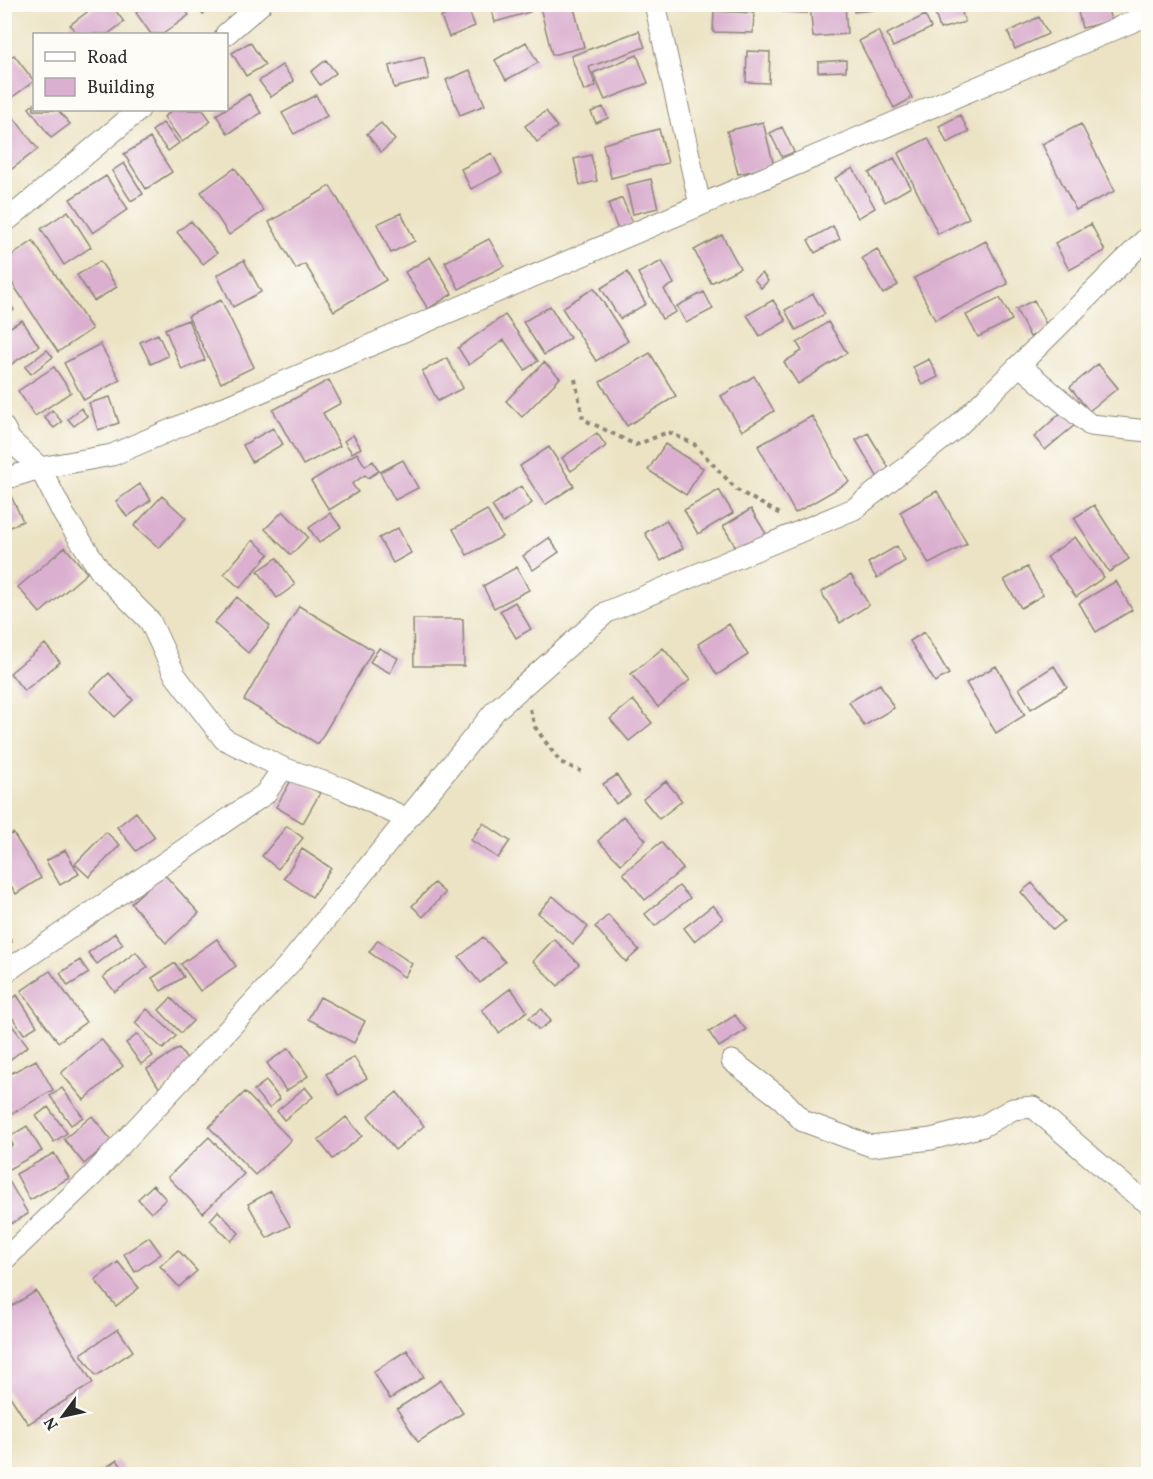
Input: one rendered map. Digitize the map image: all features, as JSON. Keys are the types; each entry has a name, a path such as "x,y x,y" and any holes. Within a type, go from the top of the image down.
{"street":[{"path":"227,33 261,4"},
{"path":"655,4 700,206"},
{"path":"4,479 40,468 112,455 1149,15"},
{"path":"4,223 138,111"},
{"path":"4,1260 92,1176 290,963 495,711 524,685 607,612 854,509 956,428 1149,237"},
{"path":"1019,365 1090,425 1149,431"},
{"path":"4,428 10,440 40,468 64,515 101,572 150,621 175,675 224,740 284,768 344,789 407,819"},
{"path":"4,973 265,794 284,768"},
{"path":"732,1061 782,1099 803,1121 871,1146 932,1139 983,1126 1013,1109 1033,1107 1126,1187 1149,1203"}],"path":[{"path":"575,379 583,419 636,445 668,432 694,444 737,490 806,529"},
{"path":"524,685 535,726 560,762 582,771"}],"building":[{"path":"98,4 111,4 124,22 109,33 76,33 70,25"},
{"path":"147,4 181,4 189,15 164,33 150,33 136,13"},
{"path":"196,4 215,4 203,14"},
{"path":"490,4 528,4 530,12 495,22"},
{"path":"552,4 573,4 584,47 552,55 540,7"},
{"path":"783,4 807,4 807,13 783,12"},
{"path":"810,4 845,4 847,34 813,37"},
{"path":"853,4 872,4 873,10 854,12"},
{"path":"1076,4 1107,4 1111,21 1082,28"},
{"path":"467,6 475,26 449,37 441,17"},
{"path":"960,6 965,22 940,29 935,13"},
{"path":"714,11 754,13 753,33 713,32"},
{"path":"925,15 931,28 893,47 887,34"},
{"path":"1039,17 1048,34 1015,49 1008,32"},
{"path":"639,31 645,47 589,67 596,86 584,91 571,56"},
{"path":"878,31 912,98 894,108 859,41"},
{"path":"250,42 265,65 246,76 232,53"},
{"path":"526,42 538,63 506,80 495,60"},
{"path":"747,51 770,52 769,83 746,82"},
{"path":"14,55 33,80 10,99 4,91 4,62"},
{"path":"637,55 648,83 605,100 593,73"},
{"path":"424,57 429,79 394,88 389,66"},
{"path":"326,60 336,73 320,85 311,72"},
{"path":"846,60 846,71 818,72 818,62"},
{"path":"282,65 294,81 271,97 259,81"},
{"path":"470,70 485,105 460,115 446,80"},
{"path":"249,94 261,113 228,134 216,115 222,111 228,111 228,107"},
{"path":"316,95 327,116 294,134 282,113"},
{"path":"4,105 38,149 4,175"},
{"path":"33,105 33,111 59,111 70,124 51,138 29,108"},
{"path":"603,107 608,118 596,123 591,112"},
{"path":"172,111 204,111 211,121 182,142 164,117"},
{"path":"546,111 557,127 537,142 525,126"},
{"path":"960,115 969,132 947,143 939,126"},
{"path":"763,122 774,166 738,174 727,131"},
{"path":"163,123 179,143 168,151 152,131"},
{"path":"381,123 395,140 381,152 367,134"},
{"path":"1081,124 1115,191 1076,210 1042,144"},
{"path":"782,127 794,152 782,157 770,133"},
{"path":"659,129 668,163 611,178 603,144"},
{"path":"150,138 172,172 146,189 124,154"},
{"path":"928,138 969,218 938,234 898,153"},
{"path":"492,153 502,173 471,189 461,169"},
{"path":"591,155 597,181 580,185 574,159"},
{"path":"894,158 911,187 885,202 869,173"},
{"path":"124,163 143,194 131,201 112,171"},
{"path":"235,168 264,211 229,235 201,192"},
{"path":"853,168 875,208 858,218 835,178"},
{"path":"106,176 128,209 93,233 70,199"},
{"path":"651,179 658,208 633,214 626,185"},
{"path":"330,186 386,280 334,311 305,264 296,269 269,222"},
{"path":"622,198 633,224 618,230 608,204"},
{"path":"68,211 91,247 64,265 41,229"},
{"path":"401,213 415,241 391,253 377,224"},
{"path":"191,221 217,253 203,264 177,232"},
{"path":"1091,224 1105,251 1069,270 1055,243"},
{"path":"833,226 840,239 815,253 808,240"},
{"path":"722,235 740,268 711,283 694,250"},
{"path":"489,239 504,266 459,289 445,262"},
{"path":"33,241 92,329 58,352 4,271 4,261"},
{"path":"986,241 1008,284 935,320 914,278"},
{"path":"877,249 898,285 883,294 862,258"},
{"path":"430,257 452,294 428,309 405,272"},
{"path":"244,260 261,292 233,307 217,275"},
{"path":"100,261 117,287 94,301 77,275"},
{"path":"662,261 674,284 664,289 676,312 662,319 638,273"},
{"path":"627,272 646,304 620,319 601,288"},
{"path":"762,273 768,281 761,288 754,279"},
{"path":"594,288 628,341 596,361 562,308"},
{"path":"704,292 713,309 686,323 677,306"},
{"path":"4,293 14,310 4,316"},
{"path":"813,294 825,314 796,330 785,310"},
{"path":"1000,298 1012,320 978,337 966,315"},
{"path":"221,300 254,367 221,383 188,316"},
{"path":"773,300 786,321 760,336 747,315"},
{"path":"1034,300 1048,328 1030,337 1016,309"},
{"path":"550,306 570,338 544,355 523,322"},
{"path":"505,315 538,361 525,370 504,340 469,365 458,348"},
{"path":"22,320 39,346 7,367 4,364 4,331"},
{"path":"188,320 205,360 182,370 165,329"},
{"path":"828,322 847,353 798,384 784,362 802,351 797,343"},
{"path":"158,334 168,356 151,364 140,342"},
{"path":"100,344 120,380 84,400 64,363"},
{"path":"47,350 53,357 31,374 25,367"},
{"path":"650,353 676,396 627,426 600,382"},
{"path":"447,358 463,388 438,401 422,371"},
{"path":"929,359 938,377 922,385 913,367"},
{"path":"544,362 560,378 522,417 506,401"},
{"path":"1098,364 1118,388 1089,411 1070,387"},
{"path":"54,367 71,392 35,416 18,391"},
{"path":"754,376 774,411 742,431 721,396"},
{"path":"329,380 341,403 323,413 340,446 303,465 273,410"},
{"path":"110,397 119,423 98,430 89,403"},
{"path":"81,408 87,416 74,426 68,419"},
{"path":"52,410 62,422 54,428 44,417"},
{"path":"1064,410 1076,424 1045,450 1034,437"},
{"path":"812,416 849,482 795,513 758,446"},
{"path":"273,428 283,444 252,462 243,445"},
{"path":"597,433 606,446 571,471 562,458"},
{"path":"868,433 890,470 878,478 856,440"},
{"path":"353,435 361,448 352,453 344,441"},
{"path":"665,444 703,468 686,495 648,470"},
{"path":"549,447 574,486 545,505 520,466"},
{"path":"357,453 365,466 373,461 379,471 368,478 365,475 352,484 358,492 329,510 311,481"},
{"path":"403,460 418,488 395,500 380,472"},
{"path":"140,484 151,500 127,517 116,501"},
{"path":"521,486 532,503 503,523 492,506"},
{"path":"719,490 733,513 698,534 684,510"},
{"path":"937,491 967,544 929,564 900,512"},
{"path":"9,492 23,521 4,530 4,494"},
{"path":"162,496 186,518 159,548 134,526"},
{"path":"1094,505 1129,559 1109,572 1074,518"},
{"path":"751,509 768,537 740,554 723,526"},
{"path":"487,510 502,537 467,555 453,529"},
{"path":"283,511 308,537 291,555 265,529"},
{"path":"330,513 341,527 319,543 309,528"},
{"path":"666,520 683,548 661,561 645,533"},
{"path":"398,528 411,553 393,563 379,538"},
{"path":"1075,537 1104,577 1076,597 1047,557"},
{"path":"549,538 559,552 533,570 523,556"},
{"path":"253,540 269,554 240,588 224,574"},
{"path":"897,546 905,561 877,578 868,563"},
{"path":"65,547 87,573 40,613 18,587"},
{"path":"277,558 295,585 277,598 258,571"},
{"path":"517,567 529,590 494,608 483,586"},
{"path":"1027,567 1043,595 1021,608 1004,580"},
{"path":"851,575 869,605 840,623 821,592"},
{"path":"1116,581 1132,610 1096,632 1079,603"},
{"path":"237,597 270,626 248,653 214,623"},
{"path":"515,602 531,629 516,638 500,611"},
{"path":"299,606 373,650 318,744 244,700"},
{"path":"413,619 463,619 464,666 414,666"},
{"path":"729,624 748,655 717,675 698,644"},
{"path":"924,632 949,674 935,682 910,641"},
{"path":"45,644 60,662 24,691 10,673"},
{"path":"379,648 398,658 390,673 370,662"},
{"path":"663,648 690,680 658,707 631,674"},
{"path":"996,666 1025,715 996,733 966,683"},
{"path":"1054,666 1067,687 1031,709 1019,688"},
{"path":"109,673 133,700 115,717 90,691"},
{"path":"880,684 894,708 864,726 849,702"},
{"path":"633,700 652,723 629,741 610,719"},
{"path":"617,775 630,795 616,804 603,784"},
{"path":"293,777 320,793 303,823 276,807"},
{"path":"666,781 682,801 659,819 643,799"},
{"path":"136,812 155,837 136,851 117,827"},
{"path":"623,816 646,840 621,864 598,841"},
{"path":"483,823 510,841 498,858 471,840"},
{"path":"287,826 303,838 278,869 262,856"},
{"path":"106,832 120,845 89,877 75,864"},
{"path":"13,833 41,878 16,894 4,875 4,838"},
{"path":"661,842 683,869 645,900 623,873"},
{"path":"302,849 331,868 312,897 284,878"},
{"path":"65,850 79,874 60,885 46,861"},
{"path":"163,873 199,913 166,943 131,903"},
{"path":"434,883 445,893 423,917 412,906"},
{"path":"1032,883 1064,921 1053,930 1021,892"},
{"path":"679,886 690,898 655,926 645,914"},
{"path":"553,896 588,927 573,944 538,913"},
{"path":"713,905 723,918 694,941 684,928"},
{"path":"608,915 639,950 626,962 595,927"},
{"path":"4,927 12,942 4,945"},
{"path":"115,933 123,944 97,964 88,953"},
{"path":"483,937 505,962 480,983 459,957"},
{"path":"217,939 236,966 200,991 181,964"},
{"path":"554,939 579,964 558,986 533,961"},
{"path":"378,940 412,964 404,977 369,952"},
{"path":"136,952 148,967 115,992 103,977"},
{"path":"80,960 89,973 68,986 60,973"},
{"path":"175,963 184,977 161,991 152,978"},
{"path":"50,971 86,1022 58,1042 21,991"},
{"path":"511,988 527,1011 499,1033 482,1010"},
{"path":"17,995 37,1026 24,1034 4,1006"},
{"path":"320,997 365,1021 354,1043 308,1019"},
{"path":"171,998 193,1021 181,1033 159,1010"},
{"path":"147,1009 176,1036 163,1049 135,1023"},
{"path":"542,1009 551,1021 539,1030 529,1018"},
{"path":"4,1015 28,1046 4,1064"},
{"path":"735,1015 746,1030 719,1047 709,1032"},
{"path":"138,1034 153,1056 141,1064 126,1043"},
{"path":"101,1039 123,1066 84,1100 61,1073"},
{"path":"179,1048 192,1067 160,1089 147,1069"},
{"path":"289,1048 308,1076 286,1091 267,1063"},
{"path":"354,1057 367,1078 339,1095 326,1074"},
{"path":"36,1060 53,1090 9,1115 4,1107 4,1077"},
{"path":"266,1081 280,1099 269,1108 254,1090"},
{"path":"305,1087 313,1097 284,1120 277,1111"},
{"path":"62,1088 83,1117 71,1125 50,1096"},
{"path":"245,1092 291,1140 255,1175 209,1127"},
{"path":"397,1092 424,1126 395,1150 368,1116"},
{"path":"48,1107 67,1133 54,1142 36,1116"},
{"path":"92,1116 112,1141 84,1164 64,1139"},
{"path":"346,1117 362,1136 333,1159 318,1140"},
{"path":"27,1126 42,1151 7,1170 4,1166 4,1150 13,1145 9,1137"},
{"path":"209,1137 244,1174 203,1213 168,1177"},
{"path":"54,1153 69,1178 30,1200 16,1174"},
{"path":"9,1181 28,1214 7,1226 4,1222 4,1183"},
{"path":"153,1185 166,1199 151,1213 138,1199"},
{"path":"271,1191 290,1226 267,1238 248,1204"},
{"path":"218,1211 239,1233 231,1241 210,1220"},
{"path":"149,1237 161,1254 135,1272 124,1254"},
{"path":"178,1250 197,1271 179,1287 160,1266"},
{"path":"118,1262 139,1288 116,1306 95,1280"},
{"path":"36,1291 93,1383 28,1424 4,1387 4,1311"},
{"path":"118,1329 133,1351 96,1376 81,1354"},
{"path":"407,1350 424,1377 390,1399 373,1372"},
{"path":"441,1380 463,1413 418,1442 397,1409"},
{"path":"117,1460 127,1474 96,1474"}]}
